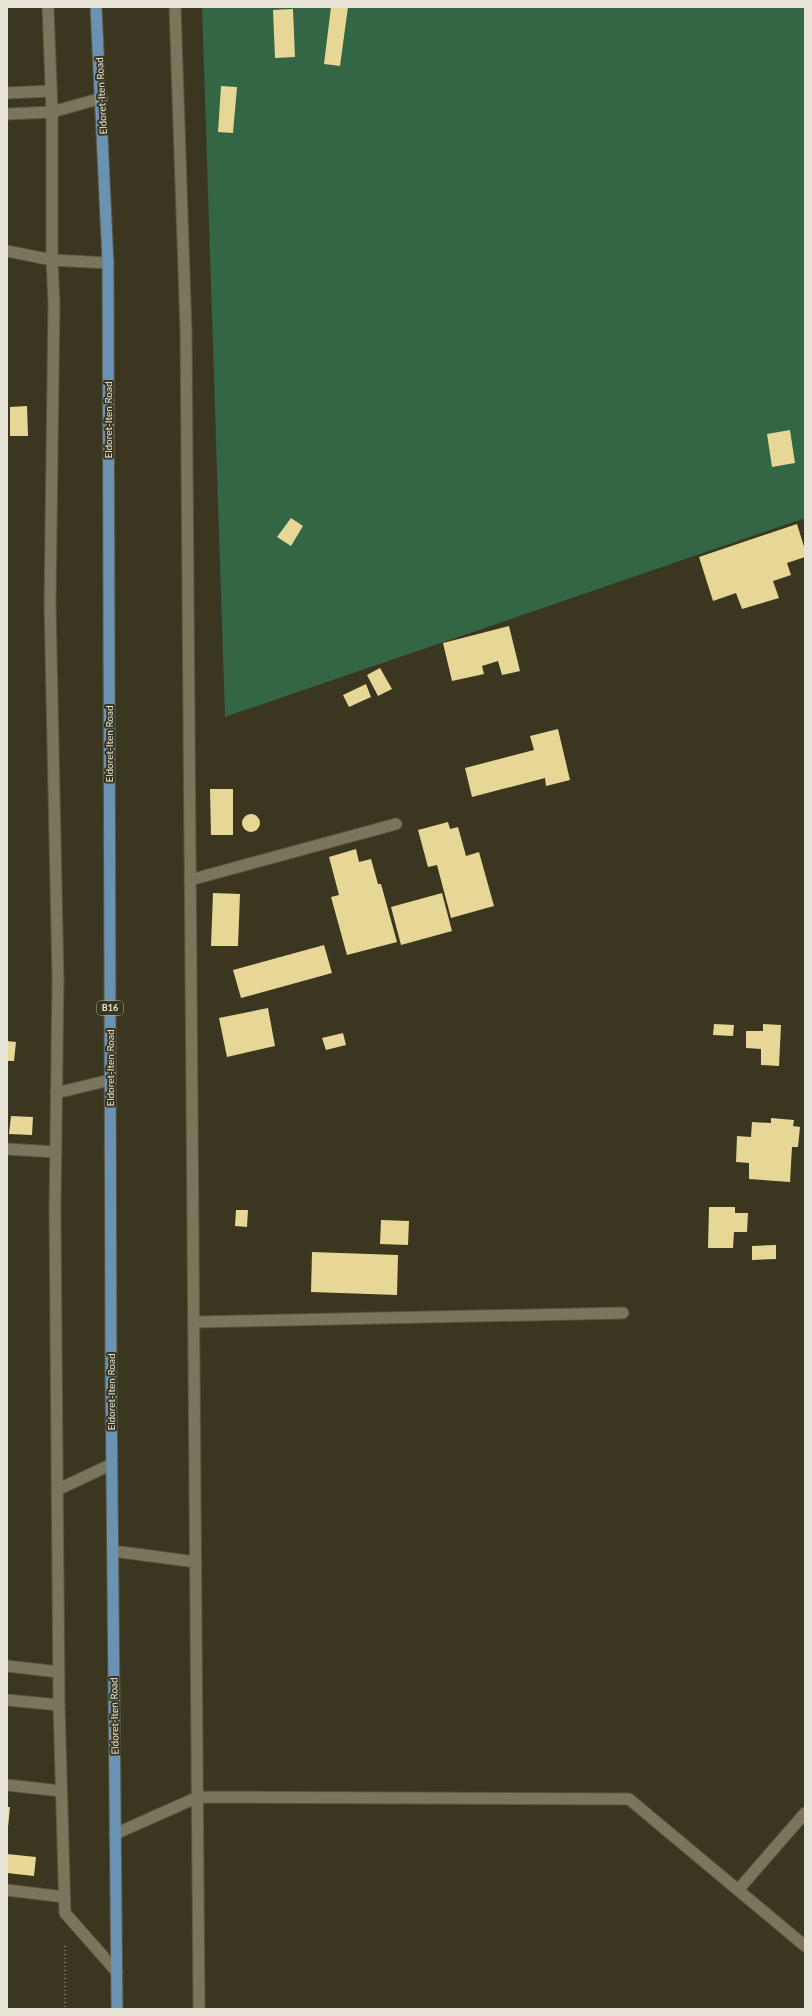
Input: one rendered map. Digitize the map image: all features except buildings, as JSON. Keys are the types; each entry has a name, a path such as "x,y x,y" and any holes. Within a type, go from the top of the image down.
{"main road":[{"name":"Eldoret-Iten Road","path":"96,7 102,98 108,263 112,1464 118,2009"}],"street":[{"path":"48,7 52,112 52,260 54,304 50,604 58,979 56,1093 57,1490 59,1706 64,1897 65,1913 117,1972"},
{"path":"175,7 186,331 199,2009"},
{"path":"7,93 51,91"},
{"path":"7,114 52,112 102,98"},
{"path":"7,251 52,260 108,263"},
{"path":"190,880 396,824"},
{"path":"56,1093 110,1080"},
{"path":"7,1149 56,1152"},
{"path":"194,1322 623,1313"},
{"path":"57,1490 112,1464"},
{"path":"113,1551 196,1562"},
{"path":"7,1666 59,1672"},
{"path":"7,1700 59,1706"},
{"path":"7,1785 61,1791"},
{"path":"116,1834 198,1797 629,1799 805,1946"},
{"path":"738,1890 805,1813"},
{"path":"7,1890 64,1897"}],"path":[{"path":"65,1913 65,2009"}],"green space":[{"path":"202,7 805,7 805,518 225,717"}]}
